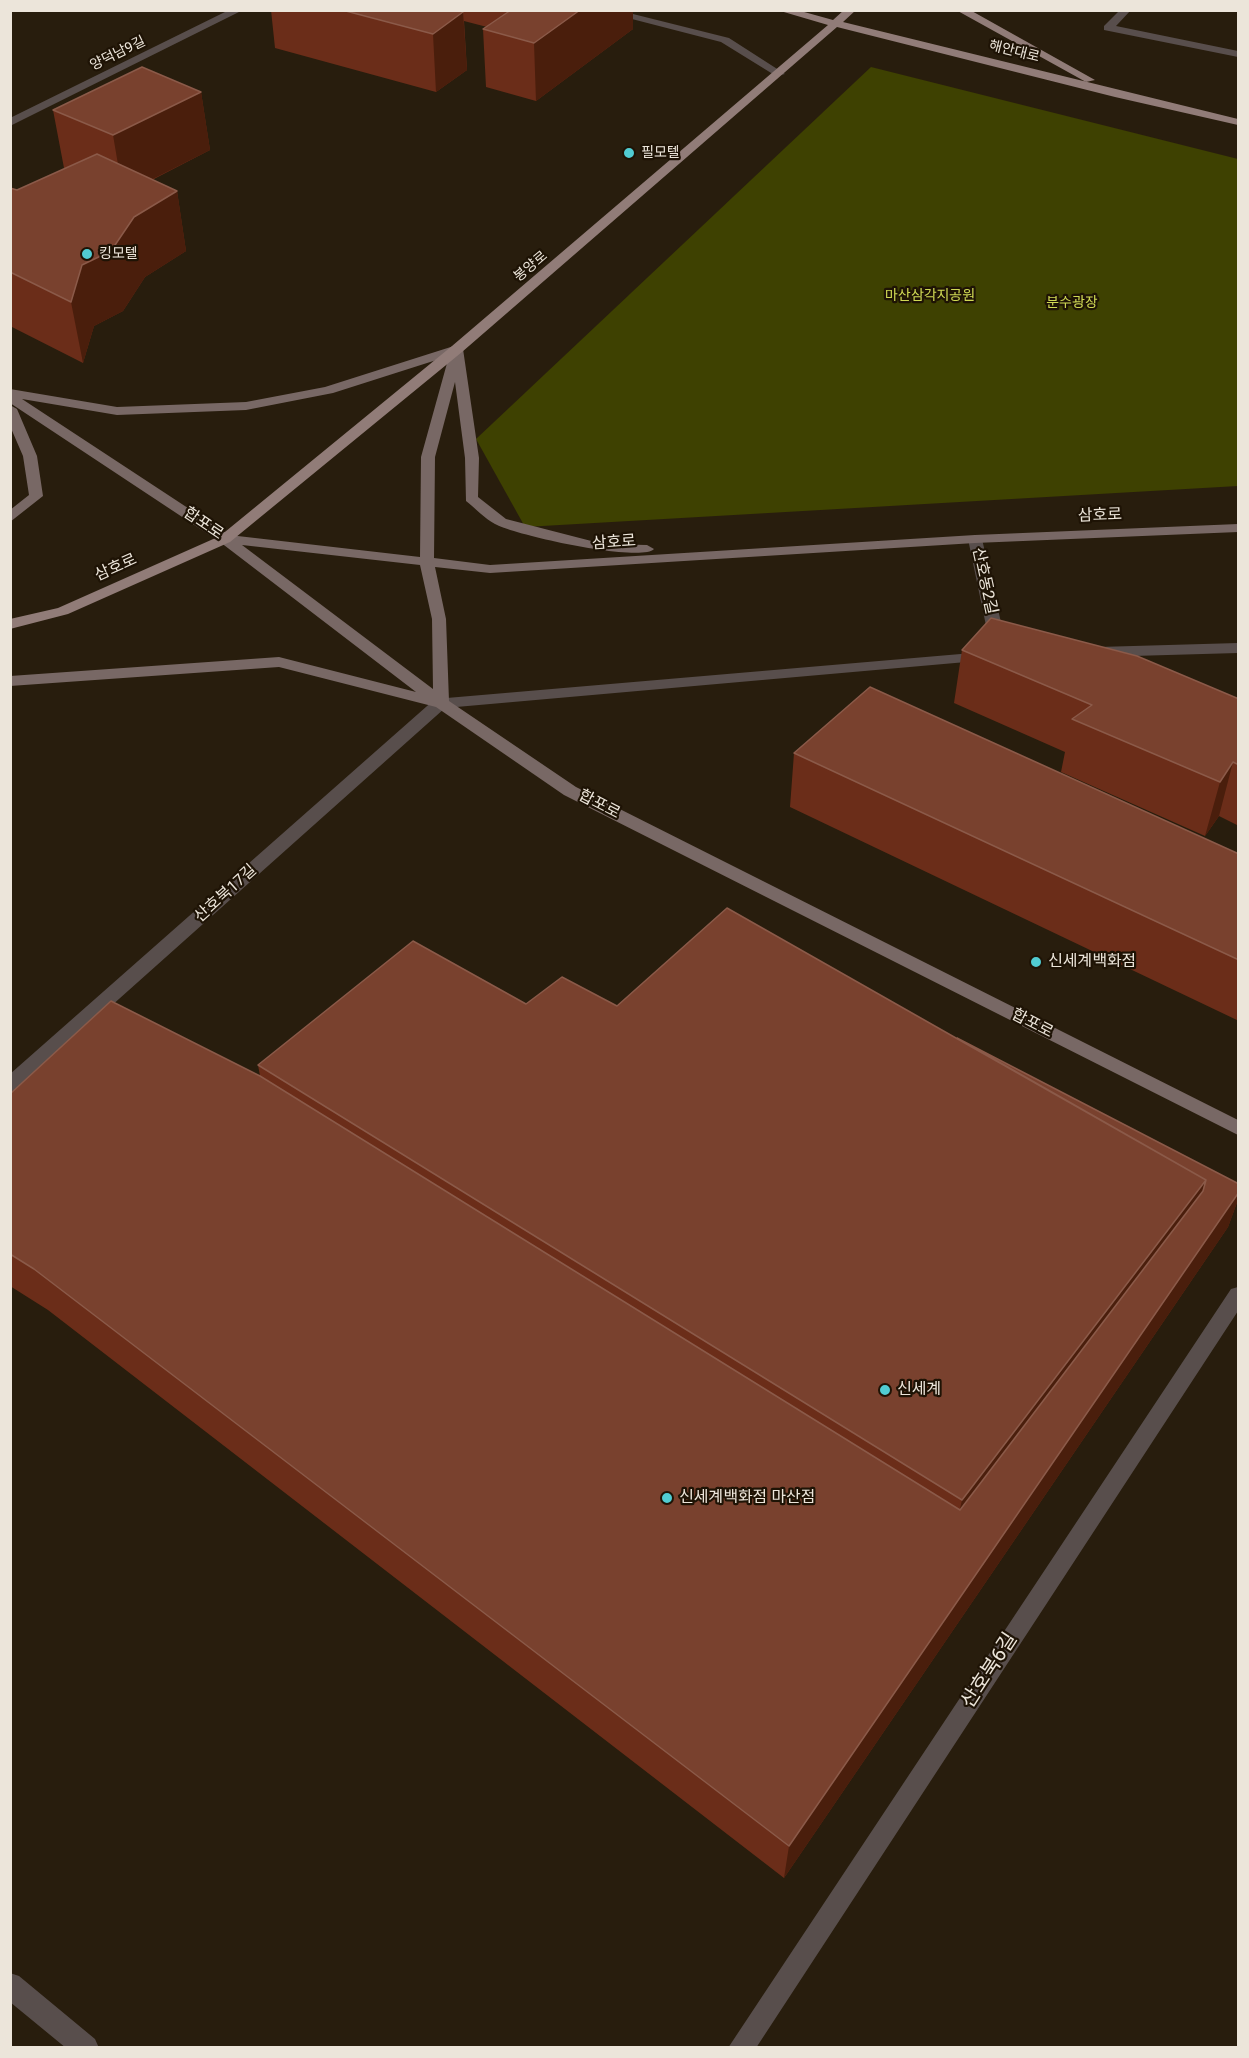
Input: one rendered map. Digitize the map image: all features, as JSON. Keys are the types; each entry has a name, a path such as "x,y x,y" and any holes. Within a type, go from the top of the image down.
{"main road":[{"name":"해안대로","path":"782,10 838,22 1116,94 1239,122"},
{"name":"봉양로","path":"225,539 457,349 780,74 850,10"},
{"path":"961,10 1116,94"},
{"path":"10,395 117,411 246,406 328,390 457,349"},
{"path":"457,349 472,458 471,498 501,522 603,548 745,553"},
{"path":"10,681 279,662 441,703 439,619 427,562 428,458 457,349"},
{"name":"합포로","path":"10,395 225,539 441,703 570,791 1239,1128"},
{"path":"10,408 30,456 36,496 10,518"},
{"name":"삼호로","path":"10,624 63,611 225,539 490,569 975,539 1239,528"}],"street":[{"name":"양덕남9길","path":"10,123 238,10"},
{"path":"602,10 725,40 780,74"},
{"path":"1126,10 1108,28 1239,54"},
{"name":"산호동2길","path":"441,703 1000,656 975,539"},
{"path":"1083,653 1239,648"},
{"name":"산호북17길","path":"10,1085 441,703"},
{"name":"산호북6길","path":"741,2048 1239,1295"},
{"path":"10,1985 86,2048"}],"green space":[{"name":"마산삼각지공원","path":"871,67 1238,159 1238,486 525,527 476,439"}],"building":[{"path":"342,10 456,10 463,12 433,34"},
{"path":"511,10 580,10 534,43 483,29"},
{"path":"142,67 201,92 113,135 53,110"},
{"path":"97,154 177,191 134,217 111,251 82,265 71,302 10,272 10,188 17,190"},
{"path":"991,618 1137,656 1239,699 1239,765 1233,762 1220,782 1072,719 1092,705 962,650"},
{"path":"870,687 1239,854 1239,960 794,753"},
{"name":"신세계","path":"727,908 1206,1180 962,1500 258,1065 413,941 526,1004 562,977 617,1006"},
{"path":"111,1001 260,1076 960,1510 1203,1191 1206,1180 957,1038 1239,1184 1239,1192 789,1846 34,1269 10,1254 10,1094"}],"place":[{"name":"필모텔","path":"629,153"},
{"name":"킹모텔","path":"87,254"},
{"name":"신세계백화점","path":"1036,962"},
{"name":"신세계","path":"885,1390"},
{"name":"신세계백화점 마산점","path":"667,1498"}],"park label":[{"name":"분수광장","path":"1072,303"}]}
